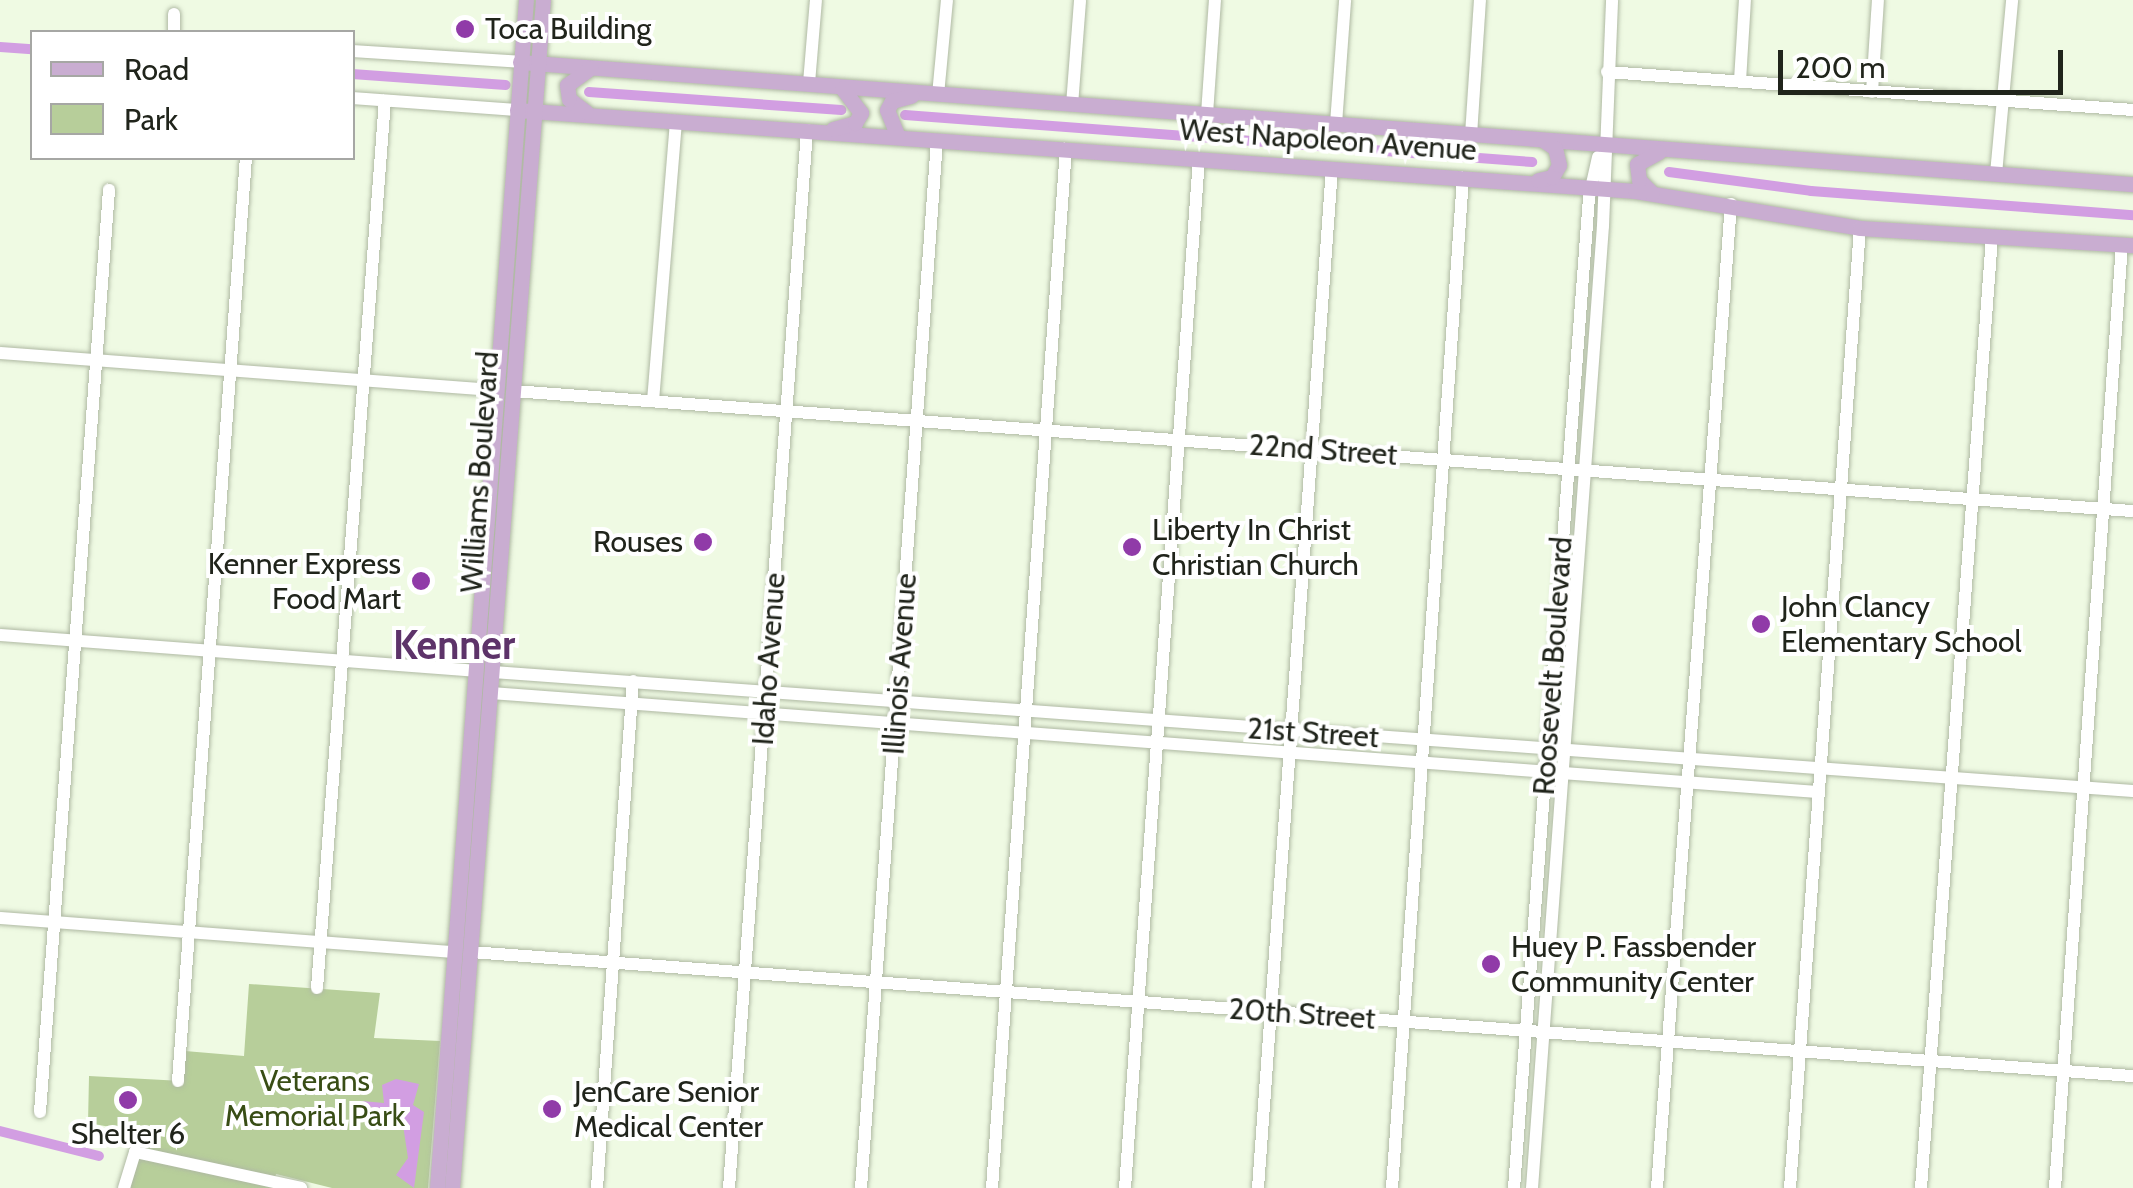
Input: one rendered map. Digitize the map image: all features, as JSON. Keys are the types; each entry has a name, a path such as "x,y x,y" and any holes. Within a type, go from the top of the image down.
{"main road":[{"name":"Williams Boulevard","path":"463,952 458,920 511,421 505,390 516,110 526,0"},
{"name":"Williams Boulevard","path":"437,1188 491,693 479,638 543,0"},
{"name":"West Napoleon Avenue","path":"520,62 2133,184"},
{"path":"590,114 569,100 567,86 599,65"},
{"path":"824,132 855,122 861,113 853,94 840,86"},
{"path":"898,137 888,110 892,101 920,93"},
{"name":"West Napoleon Avenue","path":"516,110 1652,192 1860,228 2128,245"},
{"path":"1524,183 1552,176 1559,165 1555,148 1543,140"},
{"path":"1652,192 1639,180 1638,164 1647,155 1673,150"},
{"path":"479,638 484,688 491,693"},
{"path":"452,1188 468,998 463,952"}],"street":[{"path":"808,83 816,0"},
{"path":"938,95 946,0"},
{"path":"1072,104 1080,0"},
{"path":"1207,114 1215,0"},
{"path":"1336,124 1345,0"},
{"path":"1471,135 1480,0"},
{"name":"Roosevelt Boulevard","path":"1514,1188 1568,468 1602,144 1612,0"},
{"path":"1740,81 1745,0"},
{"path":"1872,92 1878,0"},
{"path":"1996,174 2012,0"},
{"path":"174,14 174,30"},
{"path":"355,51 520,62"},
{"path":"1607,72 2133,110"},
{"path":"355,98 516,110"},
{"path":"317,988 360,379 385,101"},
{"path":"653,401 676,121"},
{"name":"Idaho Avenue","path":"728,1188 807,130"},
{"name":"Illinois Avenue","path":"861,1188 937,140"},
{"path":"992,1188 1066,149"},
{"path":"1125,1188 1183,440 1199,158"},
{"path":"178,1081 246,160"},
{"path":"1258,1188 1316,449 1332,169"},
{"path":"1392,1188 1463,177"},
{"name":"Roosevelt Boulevard","path":"1532,1188 1585,470 1597,188"},
{"path":"40,1112 58,922 109,190"},
{"path":"1657,1188 1731,204"},
{"path":"1790,1188 1860,228"},
{"path":"1920,1188 1992,237"},
{"path":"2055,1188 2103,509 2128,245"},
{"name":"22nd Street","path":"0,354 2133,511"},
{"name":"21st Street","path":"0,634 2133,791"},
{"path":"597,1188 633,681"},
{"name":"21st Street","path":"491,693 1816,792"},
{"name":"20th Street","path":"0,918 2133,1076"},
{"path":"125,1181 135,1152 302,1188"}],"green space":[{"name":"Veterans Memorial Park","path":"249,984 380,993 374,1038 440,1041 428,1188 332,1188 276,1174 273,1188 131,1188 133,1131 88,1123 89,1076 182,1081 185,1051 244,1056"}],"shaded area":[{"path":"396,1079 419,1084 413,1105 424,1112 414,1188 396,1175 408,1158 401,1112 380,1113 362,1101 384,1103 382,1085"}],"waterway":[{"path":"0,47 30,49"},
{"path":"355,74 506,85"},
{"path":"589,92 841,110"},
{"path":"905,115 1532,162"},
{"path":"1669,172 1811,191 2133,215"},
{"path":"0,1131 99,1156"}],"place":[{"name":"Toca Building","path":"465,29"},
{"name":"Rouses","path":"703,542"},
{"name":"Liberty In Christ Christian Church","path":"1132,547"},
{"name":"Kenner Express Food Mart","path":"421,581"},
{"name":"John Clancy Elementary School","path":"1761,624"},
{"name":"Huey P. Fassbender Community Center","path":"1491,964"},
{"name":"Shelter 6","path":"128,1100"},
{"name":"JenCare Senior Medical Center","path":"552,1109"}],"district":[{"name":"Kenner","path":"454,645"}]}
